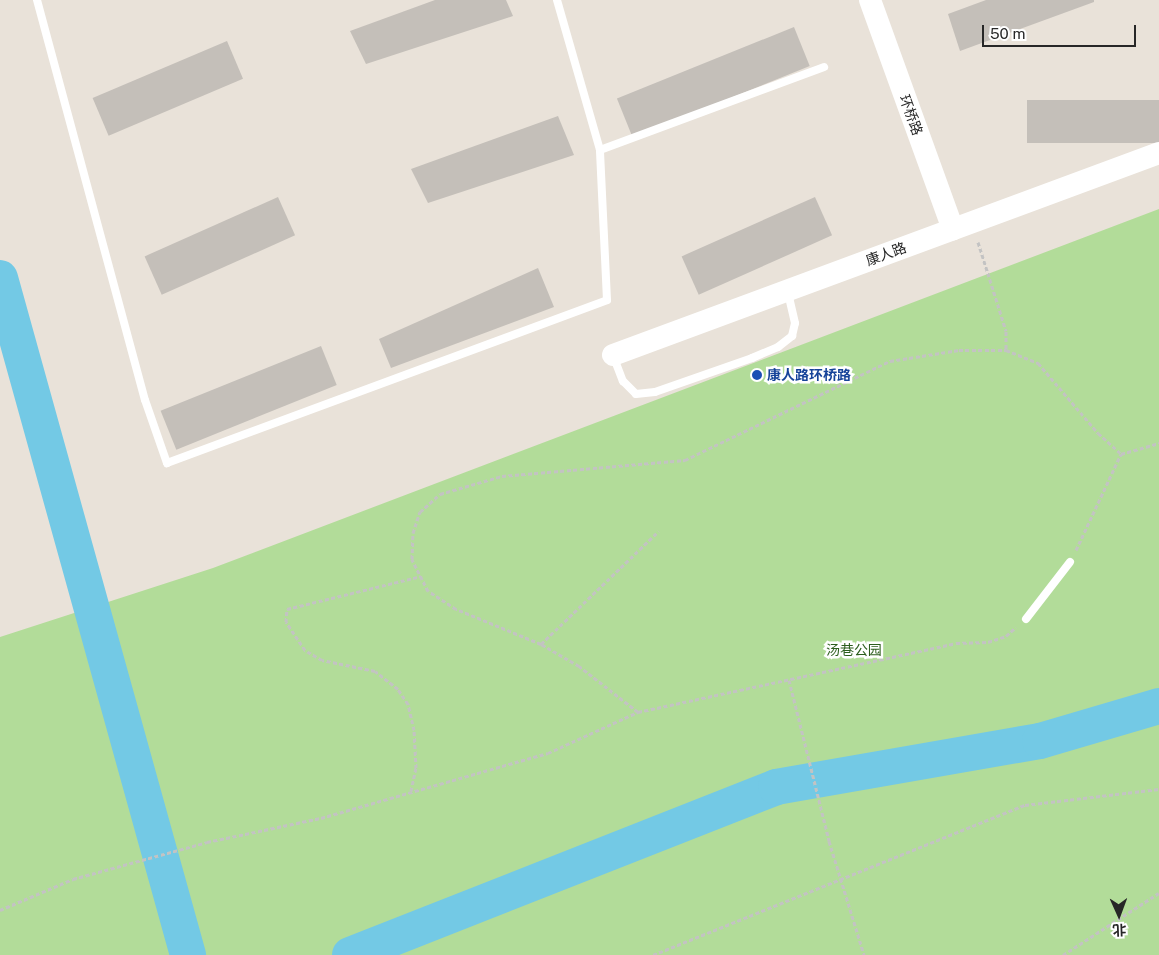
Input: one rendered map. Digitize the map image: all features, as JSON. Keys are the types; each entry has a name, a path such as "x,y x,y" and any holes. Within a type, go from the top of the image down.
{"street":[{"name":"环桥路","path":"870,0 962,226"},
{"name":"康人路","path":"613,355 1159,153"}],"lane":[{"path":"37,0 145,400 167,463 607,300 600,150 557,0"},
{"path":"600,150 824,67"},
{"path":"613,355 624,381 636,394 655,392 752,358 778,347 792,336 795,323 788,290"},
{"path":"1026,619 1070,562"}],"path":[{"path":"962,226 1006,331 1006,350"},
{"path":"638,712 579,666 541,644 456,609 428,591 412,559 413,532 420,512 440,494 502,476 685,460 890,361 959,350 1006,350 1038,363 1098,433 1121,454"},
{"path":"1070,562 1121,454 1158,444"},
{"path":"541,644 659,531"},
{"path":"411,791 416,768 414,730 408,704 398,690 375,671 322,660 305,650 292,636 286,616 287,609 421,576"},
{"path":"0,910 73,879 207,842 321,818 548,753 638,712 956,644 988,642 1006,636 1026,619"},
{"path":"790,680 805,750 829,841 864,955"},
{"path":"653,955 1025,805 1159,789"},
{"path":"1064,955 1159,893"}],"green space":[{"name":"汤巷公园","path":"1159,209 1159,955 0,955 0,637 213,568"}],"building":[{"path":"435,0 506,0 513,16 366,64 350,31"},
{"path":"986,0 1094,0 1094,2 960,51 948,14"},
{"path":"794,27 810,66 633,137 617,99"},
{"path":"227,41 243,79 109,136 93,98"},
{"path":"1027,100 1159,100 1159,143 1027,143"},
{"path":"558,116 574,155 428,203 411,169"},
{"path":"278,197 295,235 162,295 145,256"},
{"path":"815,197 832,235 699,295 682,256"},
{"path":"538,268 554,307 391,368 379,339"},
{"path":"321,346 337,385 176,450 161,411"}],"waterway":[{"path":"0,278 188,955"},
{"path":"350,955 776,787 1040,741 1159,706"}],"place":[{"name":"康人路环桥路","path":"757,375"}]}
